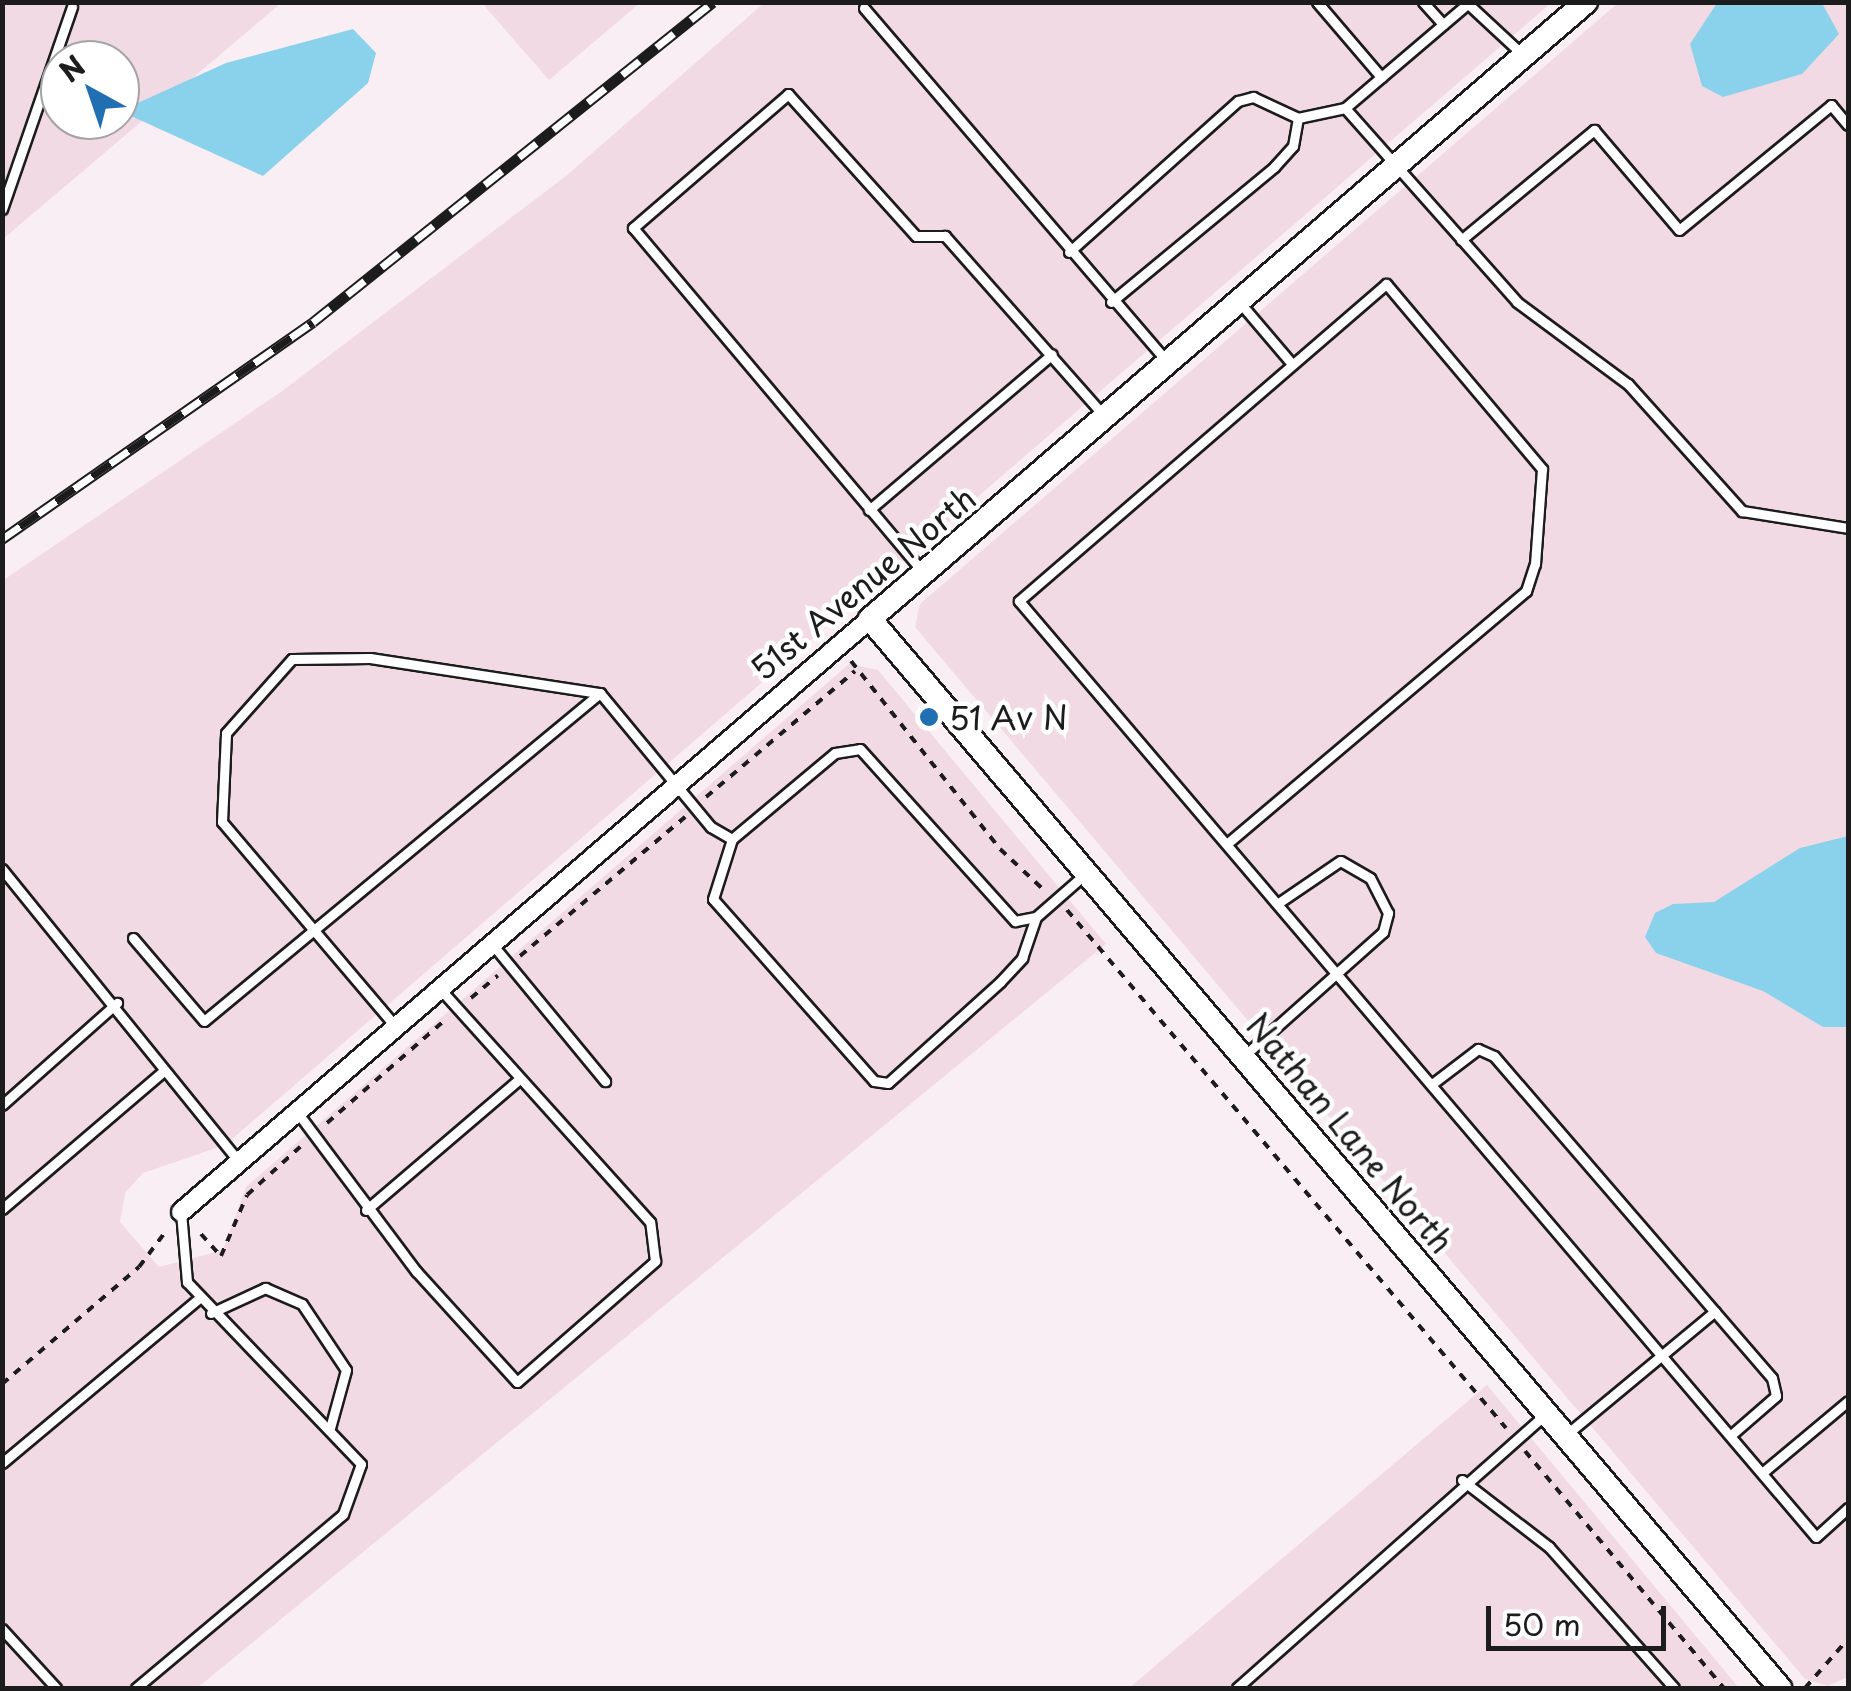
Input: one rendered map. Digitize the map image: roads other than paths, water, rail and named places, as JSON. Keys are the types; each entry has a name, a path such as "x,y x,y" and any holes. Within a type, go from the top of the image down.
{"street":[{"name":"51st Avenue North","path":"181,1212 1586,2"},
{"name":"Nathan Lane North","path":"870,619 1780,1688"}],"lane":[{"path":"1317,2 1382,77"},
{"path":"1423,2 1443,24"},
{"path":"2,209 72,4"},
{"path":"1069,252 1238,101 1253,98 1298,118 1344,108 1466,4 1524,56"},
{"path":"864,8 1069,252 1169,363"},
{"path":"925,574 634,228 788,94 916,236 944,236 1106,418"},
{"path":"1461,240 1594,130 1679,230 1831,105 1848,125"},
{"path":"1344,108 1400,164 1517,302 1628,384 1742,511 1848,528"},
{"path":"1112,302 1274,167 1292,146 1298,118"},
{"path":"1229,842 1526,590 1535,564 1542,469 1386,284 1019,601 1229,842 1816,1537 1848,1508"},
{"path":"1239,302 1292,364"},
{"path":"869,510 1052,354"},
{"path":"396,1027 313,937 222,822 226,733 292,659 370,658 600,692 682,781 711,826 732,839"},
{"path":"133,938 204,1021 313,937 600,692"},
{"path":"1036,917 1004,917 848,745 732,839 713,900 874,1081 888,1083 1000,982 1022,958 1036,917 1086,874"},
{"path":"1243,1057 1383,932 1384,894 1340,861 1280,902"},
{"path":"2,869 118,1003 161,1073 239,1162"},
{"path":"492,944 605,1081"},
{"path":"297,1112 366,1210 518,1382 655,1261 650,1222 517,1080 440,989"},
{"path":"2,1105 118,1003"},
{"path":"1432,1084 1478,1048 1494,1056 1772,1378 1776,1396 1730,1435"},
{"path":"2,1209 161,1073"},
{"path":"366,1210 517,1080"},
{"path":"136,1688 353,1501 361,1464 330,1428 210,1313 187,1282 181,1212"},
{"path":"210,1313 265,1288 302,1304 346,1370 330,1428"},
{"path":"2,1463 200,1298"},
{"path":"1564,1436 1664,1356 1714,1310"},
{"path":"1762,1473 1848,1401"},
{"path":"1236,1688 1462,1480 1546,1414"},
{"path":"1462,1480 1549,1548 1674,1688"},
{"path":"2,1630 56,1688"}],"water":[{"path":"1717,3 1822,3 1839,34 1802,74 1723,97 1702,86 1690,44"},
{"path":"353,29 376,53 368,83 263,176 140,120 140,102 226,63"},
{"path":"1848,836 1848,1027 1823,1027 1763,991 1656,953 1645,937 1655,913 1673,904 1714,902 1800,848"}],"railway":[{"path":"2,539 313,322 713,2"}],"place":[{"name":"51 Av N","path":"929,717"}]}
